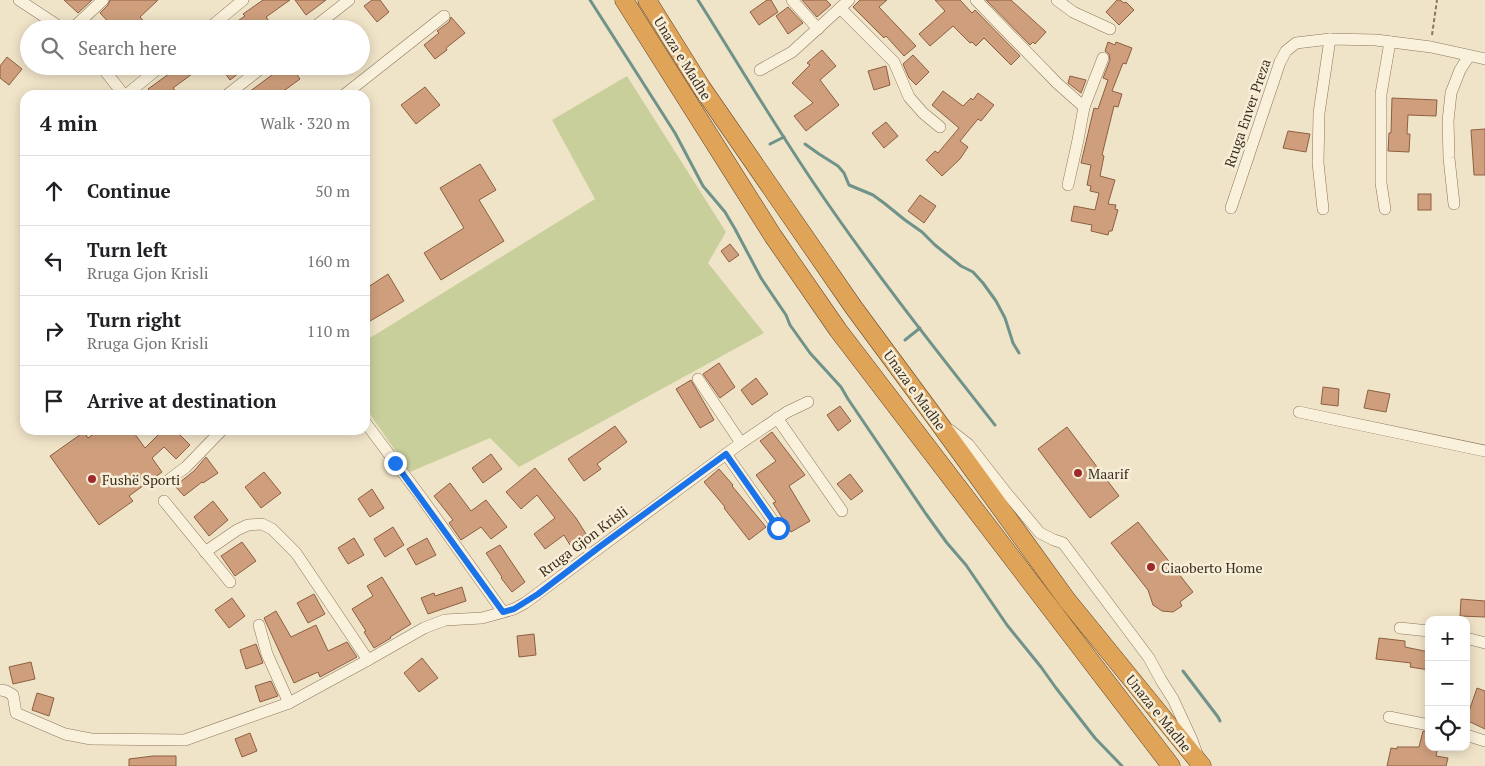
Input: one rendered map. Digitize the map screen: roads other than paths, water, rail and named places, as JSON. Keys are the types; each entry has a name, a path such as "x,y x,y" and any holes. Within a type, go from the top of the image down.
{"highway":[{"name":"Unaza e Madhe","path":"624,0 773,236 838,330 1171,766"},
{"name":"Unaza e Madhe","path":"647,0 702,88 854,308 1067,600 1201,764"}],"street":[{"path":"19,0 33,3 53,20"},
{"path":"82,20 104,0"},
{"path":"219,20 243,0"},
{"path":"323,20 349,0"},
{"path":"792,0 818,29"},
{"path":"976,0 1050,76 1084,107"},
{"path":"1057,0 1073,12 1110,29"},
{"path":"760,70 792,52 844,4 894,62 910,97 923,113 940,127"},
{"path":"370,74 444,16"},
{"path":"1323,209 1318,163 1319,113 1330,39"},
{"name":"Rruga Enver Preza","path":"1231,208 1280,62 1286,51 1296,43 1330,39 1358,39 1430,47 1485,59"},
{"path":"1385,209 1381,183 1381,102 1390,42"},
{"path":"1454,204 1449,158 1448,121 1451,93 1468,56"},
{"path":"1068,185 1084,107 1103,58"},
{"path":"108,75 121,90"},
{"path":"131,90 150,75"},
{"path":"233,90 253,75"},
{"path":"350,90 369,75"},
{"path":"698,379 741,442"},
{"name":"Rruga Gjon Krisli","path":"0,690 12,695 16,713 65,734 91,739 185,740 209,733 288,703 438,622 462,618 482,618 514,609 741,442 788,412 808,402"},
{"path":"1299,412 1485,451"},
{"path":"778,418 842,511"},
{"path":"936,419 968,444 1040,533 1063,543 1149,658 1173,699 1201,764"},
{"path":"370,429 503,612"},
{"path":"170,479 217,435"},
{"path":"726,454 778,528"},
{"path":"164,501 230,582"},
{"path":"205,552 237,530 248,525 262,524 272,529 296,554 368,660"},
{"path":"258,625 267,654 288,703"},
{"path":"1400,628 1425,631"},
{"path":"1470,639 1485,643"},
{"path":"1389,717 1425,724"},
{"path":"1470,735 1485,741"}],"waterway":[{"path":"590,0 675,133 703,186 725,212 761,278 786,315 790,325 810,353 841,387 926,514 966,565 1007,625 1095,738 1122,766"},
{"path":"698,0 782,135 833,211 901,304 995,425"},
{"path":"770,144 784,137"},
{"path":"805,144 838,166 844,173 849,185 873,195 922,232 961,266 973,272 996,301 1019,353"},
{"path":"905,340 920,328"},
{"path":"1183,671 1220,721"}],"place":[{"name":"Maarif","path":"1078,473"},
{"name":"Fushë Sporti","path":"92,479"},
{"name":"Ciaoberto Home","path":"1151,567"}]}
